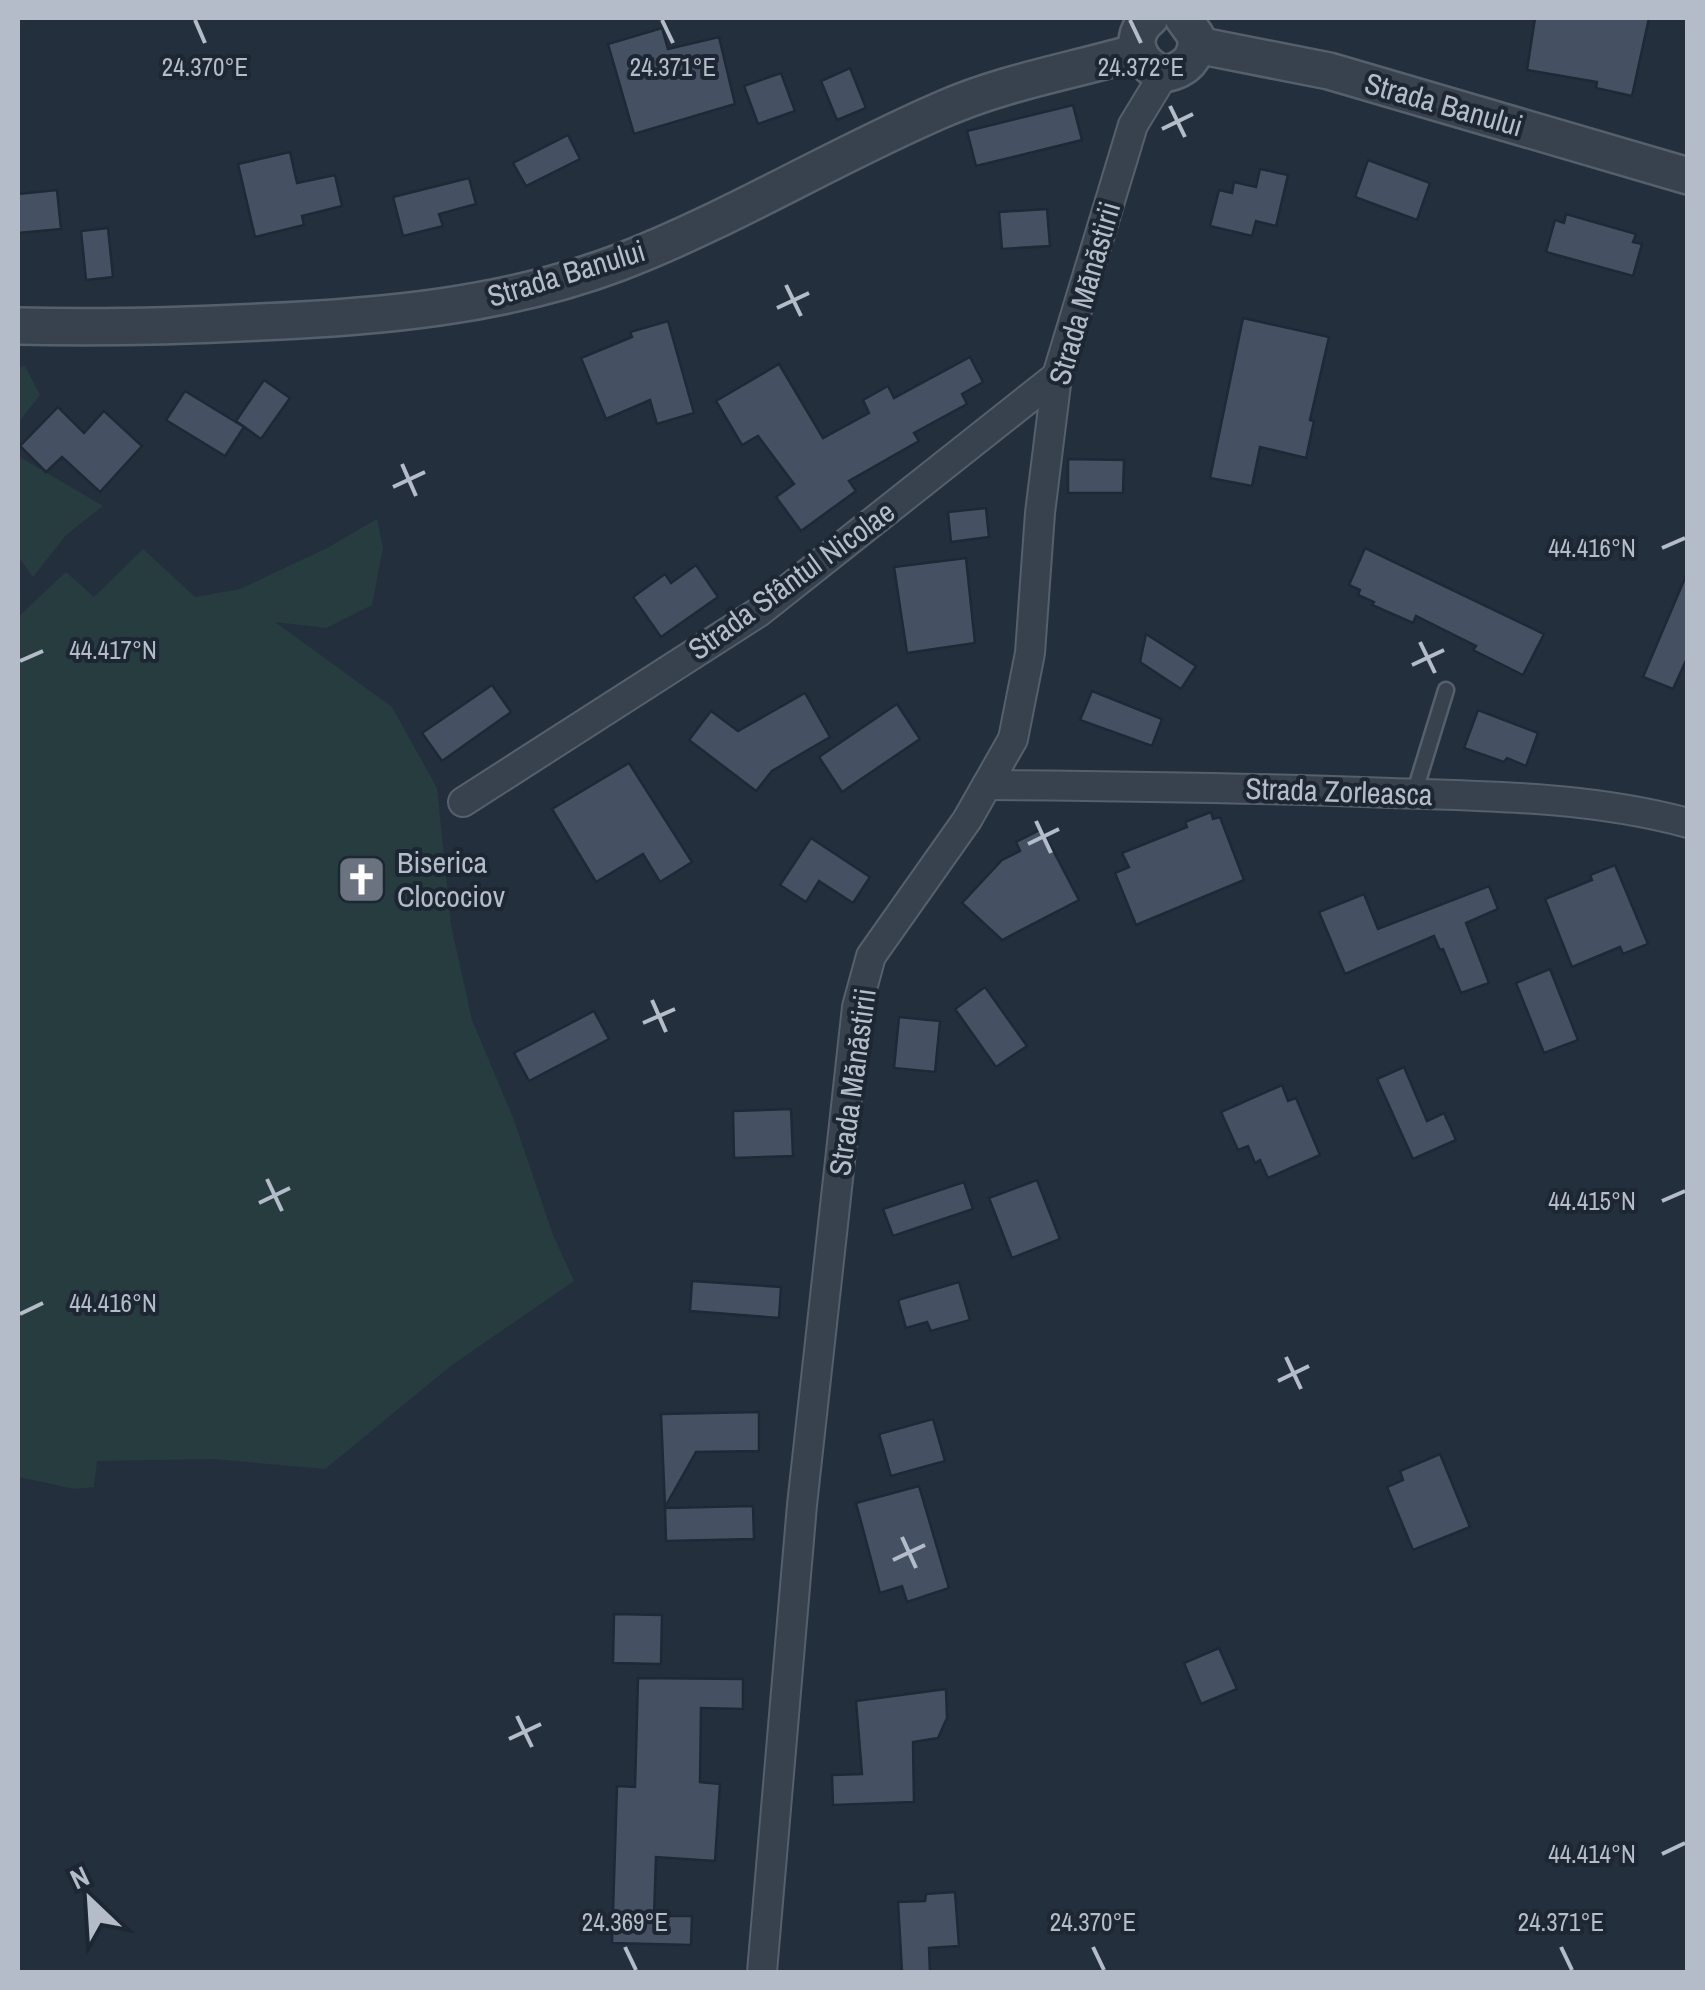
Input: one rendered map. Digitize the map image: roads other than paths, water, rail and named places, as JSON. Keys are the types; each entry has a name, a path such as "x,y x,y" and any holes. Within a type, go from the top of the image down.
{"street":[{"path":"1150,18 1138,32 1151,63 1175,72 1190,62 1190,31"},
{"name":"Strada Banului","path":"1190,31 1688,176"},
{"name":"Strada Banului","path":"18,326 123,328 377,317 504,296 617,263 942,109 1013,83 1151,63"},
{"name":"Strada Mănăstirii","path":"762,1972 802,1505 858,1007 871,956 967,820 1013,739 1030,653 1040,513 1057,376 1151,63"},
{"name":"Strada Sfântul Nicolae","path":"463,802 759,612 1057,376"},
{"name":"Strada Zorleasca","path":"988,785 1180,786 1506,797 1651,813 1688,823"}],"lane":[{"path":"1414,794 1446,690"}],"place":[{"name":"Biserica Clocociov","path":"362,879"}]}
